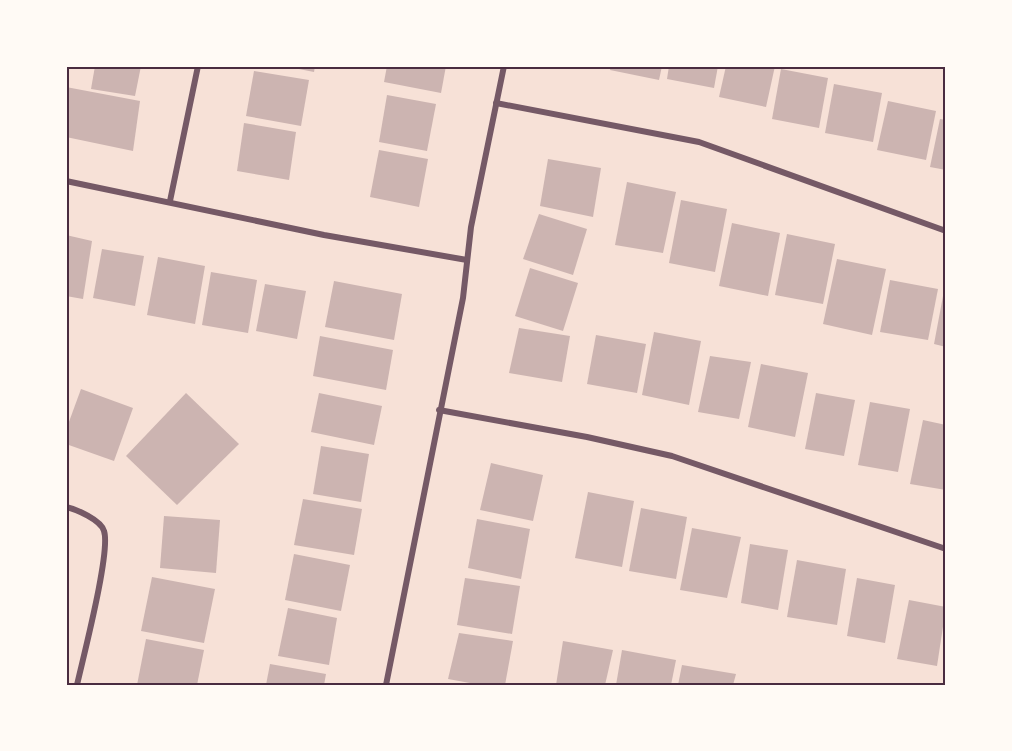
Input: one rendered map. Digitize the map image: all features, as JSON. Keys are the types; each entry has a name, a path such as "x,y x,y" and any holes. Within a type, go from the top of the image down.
{"street":[{"path":"170,201 198,66"},
{"path":"386,685 463,298 471,228 504,66"},
{"path":"496,103 699,142 946,231"},
{"path":"66,181 324,234 467,260"},
{"path":"439,410 587,437 672,456 946,549"},
{"path":"66,507 98,522 104,529 105,540 99,585 77,685"}],"building":[{"path":"95,66 141,66 135,96 91,89"},
{"path":"284,66 315,66 314,72"},
{"path":"387,66 446,66 441,93 384,82"},
{"path":"611,66 662,66 659,80 610,70"},
{"path":"669,66 718,66 714,88 667,79"},
{"path":"726,66 775,66 766,107 719,97"},
{"path":"781,69 828,78 819,128 772,119"},
{"path":"254,71 309,80 301,126 246,116"},
{"path":"834,84 882,93 873,142 825,133"},
{"path":"66,87 140,101 133,151 66,137"},
{"path":"387,95 436,104 427,151 379,142"},
{"path":"888,101 936,111 926,160 877,150"},
{"path":"940,119 946,120 946,170 930,167"},
{"path":"244,123 296,132 289,180 237,171"},
{"path":"379,150 428,159 419,207 370,197"},
{"path":"548,159 601,168 593,217 540,206"},
{"path":"627,182 676,192 663,253 615,245"},
{"path":"681,200 727,209 715,272 669,263"},
{"path":"539,214 587,229 573,275 523,259"},
{"path":"732,223 780,233 768,296 719,286"},
{"path":"787,234 835,244 823,304 775,295"},
{"path":"66,235 92,241 83,299 66,296"},
{"path":"102,249 144,256 135,306 93,298"},
{"path":"158,257 205,266 195,324 147,315"},
{"path":"837,259 886,269 872,335 823,324"},
{"path":"530,268 578,283 563,331 515,316"},
{"path":"211,272 257,280 248,333 202,325"},
{"path":"890,280 938,289 928,340 880,332"},
{"path":"334,281 402,294 394,340 325,327"},
{"path":"265,284 306,291 297,339 256,331"},
{"path":"943,296 946,296 946,347 934,344"},
{"path":"519,328 570,336 562,382 509,373"},
{"path":"654,332 701,341 689,405 642,395"},
{"path":"596,335 646,344 637,393 587,384"},
{"path":"320,336 393,350 386,390 313,376"},
{"path":"710,356 751,362 739,419 698,412"},
{"path":"761,364 808,373 795,437 748,427"},
{"path":"81,389 133,408 114,461 66,444 66,430"},
{"path":"186,393 239,444 177,505 126,456"},
{"path":"319,393 382,406 374,445 311,432"},
{"path":"816,393 855,400 844,456 805,449"},
{"path":"870,402 910,409 898,472 858,465"},
{"path":"923,420 946,425 946,490 910,484"},
{"path":"321,446 369,454 361,502 313,494"},
{"path":"491,463 543,475 533,521 480,510"},
{"path":"588,492 634,501 622,567 575,558"},
{"path":"303,499 362,509 354,555 294,545"},
{"path":"641,508 687,517 676,579 629,571"},
{"path":"164,516 220,520 216,573 160,568"},
{"path":"477,519 530,529 521,579 468,568"},
{"path":"692,528 741,537 727,598 680,590"},
{"path":"750,544 788,550 778,610 741,603"},
{"path":"294,554 350,565 341,611 285,600"},
{"path":"797,560 846,569 837,625 787,617"},
{"path":"152,577 215,589 204,643 141,631"},
{"path":"465,578 520,586 512,634 457,625"},
{"path":"857,578 895,585 885,643 847,636"},
{"path":"909,600 946,607 937,666 897,659"},
{"path":"288,608 337,618 329,665 278,656"},
{"path":"459,633 513,641 505,685 481,685 448,679"},
{"path":"146,639 204,650 197,685 137,685"},
{"path":"563,641 613,650 605,685 556,685"},
{"path":"622,650 676,660 671,685 616,685"},
{"path":"270,664 326,674 324,685 266,685"},
{"path":"682,665 736,674 733,685 678,685"}]}
